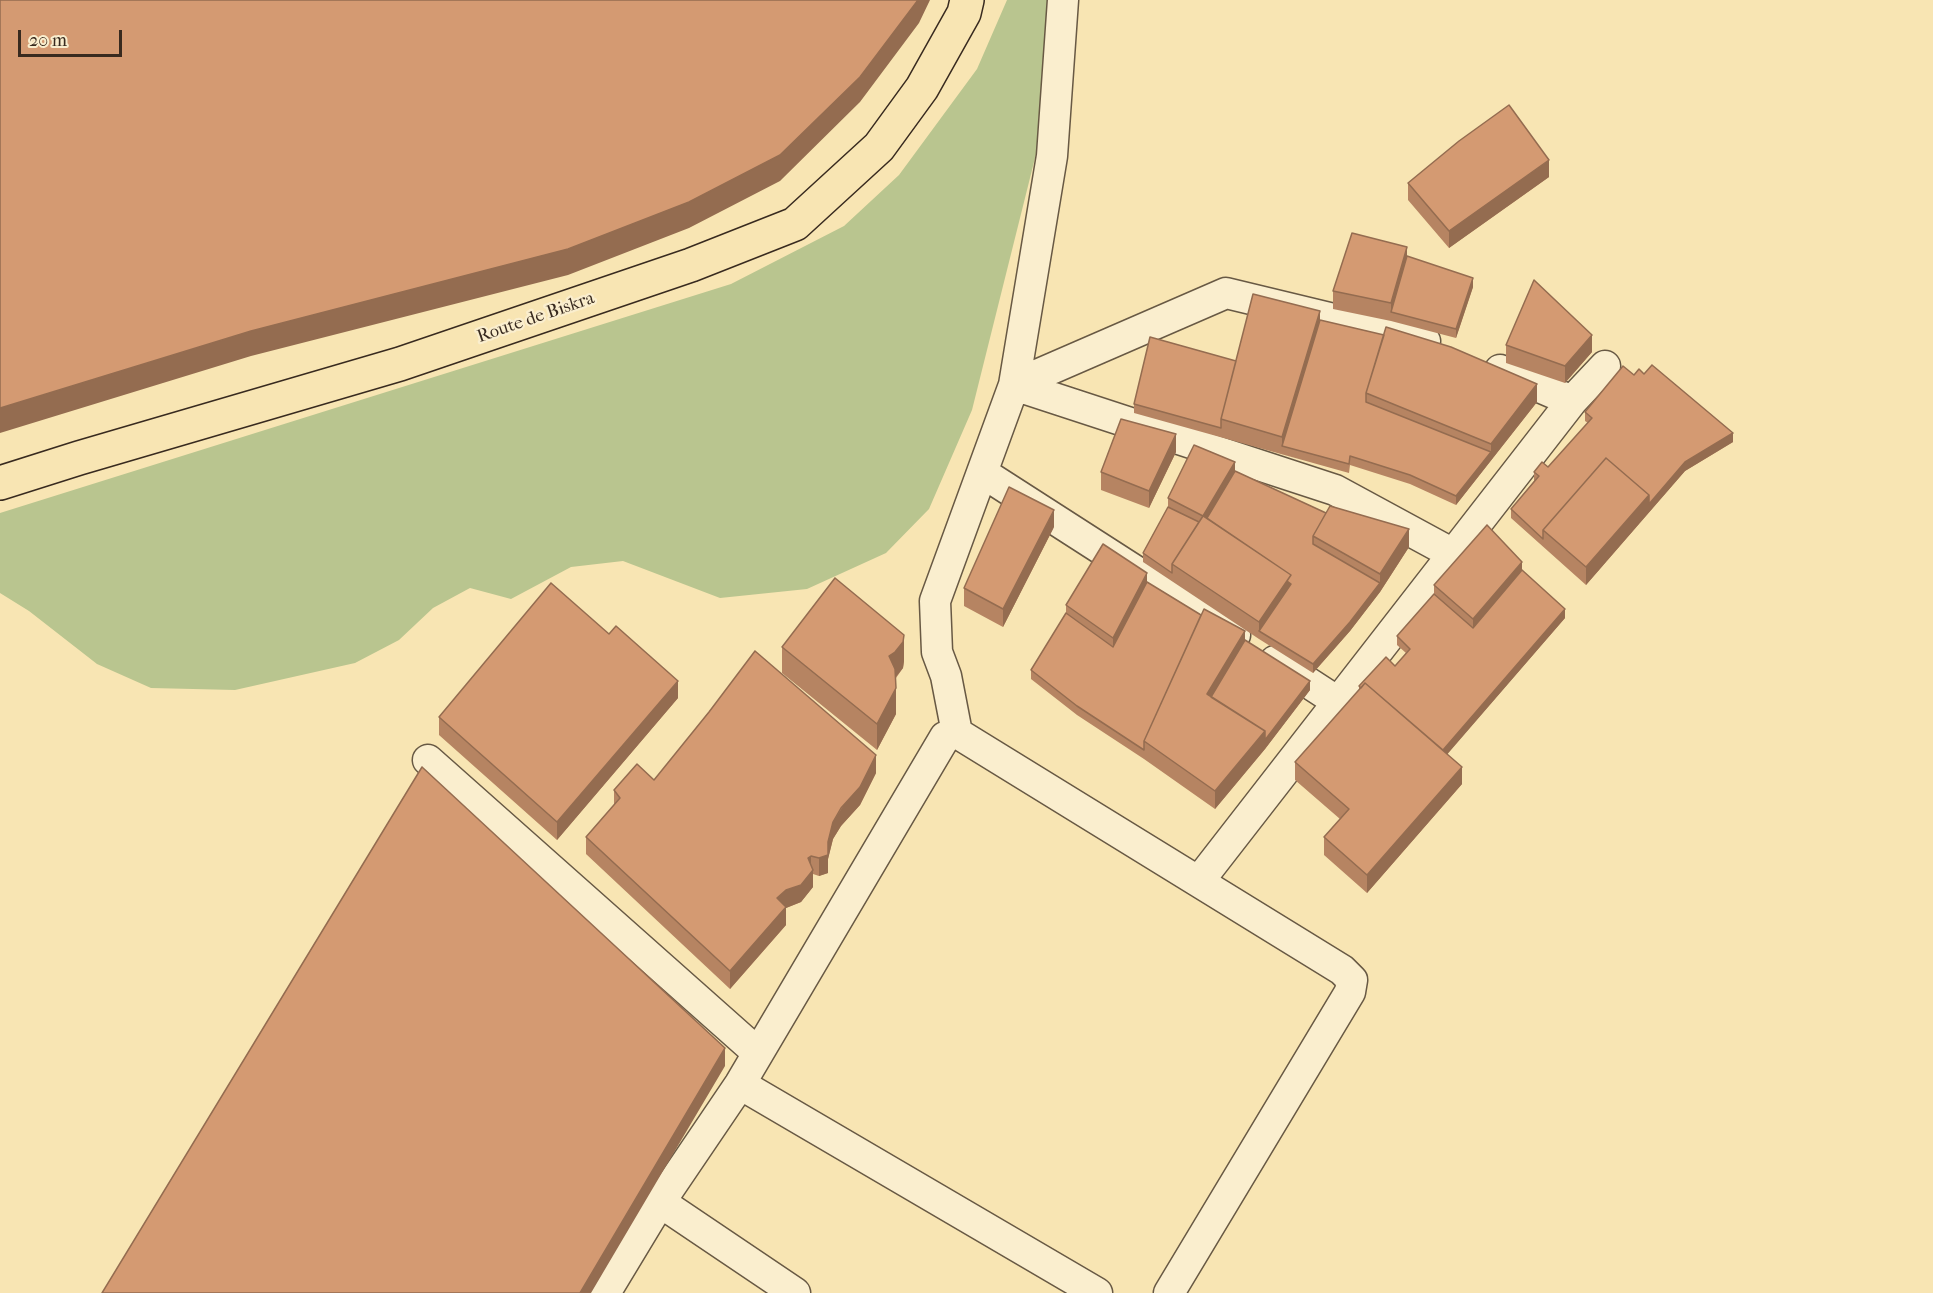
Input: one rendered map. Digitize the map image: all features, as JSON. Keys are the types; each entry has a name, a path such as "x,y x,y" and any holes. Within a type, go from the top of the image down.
{"main road":[{"name":"Route de Biskra","path":"0,483 400,364 691,265 795,224 879,147 922,88 964,13 967,0"}],"street":[{"path":"1063,0 1052,156 1014,385 935,601 937,652 946,676 957,733 1342,970 1352,980 1350,992 1169,1293"},
{"path":"1014,385 1226,293 1392,332 1465,354 1572,401"},
{"path":"1199,881 1572,401 1605,366"},
{"path":"1014,385 1335,490 1453,554"},
{"path":"983,473 1338,702"},
{"path":"605,1293 660,1202 740,1083 945,737 957,733"},
{"path":"428,760 758,1053"},
{"path":"740,1083 1097,1293"},
{"path":"660,1202 795,1293"}],"green space":[{"path":"1007,0 1051,0 1043,126 972,410 929,509 886,553 807,589 720,598 623,561 571,567 511,599 470,588 433,608 399,640 355,663 235,690 151,688 97,664 29,611 0,593 0,513 731,284 844,226 899,175 977,69"}],"building":[{"path":"0,0 918,0 860,77 780,155 689,202 568,249 251,331 0,408"},
{"path":"1509,105 1549,160 1449,231 1408,183 1459,141"},
{"path":"1352,233 1407,247 1391,303 1333,291"},
{"path":"1407,256 1473,278 1456,329 1391,312"},
{"path":"1534,280 1592,335 1565,366 1506,345"},
{"path":"1253,294 1320,311 1282,437 1221,419"},
{"path":"1320,320 1384,335 1366,393 1366,402 1491,452 1456,496 1410,475 1350,456 1349,464 1282,446"},
{"path":"1386,327 1451,347 1537,384 1491,444 1366,393"},
{"path":"1150,337 1236,361 1221,419 1221,428 1134,404"},
{"path":"1652,365 1733,433 1685,462 1649,504 1649,495 1606,458 1543,530 1543,539 1511,509 1539,476 1534,472 1542,462 1548,467 1592,418 1585,412 1623,366 1634,375 1639,369 1644,374"},
{"path":"1121,419 1176,434 1149,491 1101,472"},
{"path":"1194,445 1235,462 1203,516 1168,498"},
{"path":"1606,458 1649,495 1586,567 1543,530"},
{"path":"1235,471 1326,513 1313,536 1313,544 1380,583 1313,664 1259,631 1291,584 1287,581 1291,575 1207,518"},
{"path":"1009,487 1054,510 1003,609 964,588"},
{"path":"1330,506 1409,529 1380,574 1313,536"},
{"path":"1168,507 1199,522 1172,564 1172,573 1143,553"},
{"path":"1203,516 1291,575 1259,622 1172,564"},
{"path":"1487,525 1522,562 1473,619 1434,585"},
{"path":"1103,544 1147,573 1113,638 1066,605"},
{"path":"1522,570 1565,609 1443,750 1365,683 1361,688 1359,686 1386,657 1395,666 1410,649 1397,636 1434,594 1473,628"},
{"path":"835,578 904,635 903,642 889,656 895,669 896,688 877,724 782,647"},
{"path":"1147,582 1201,615 1144,741 1144,750 1077,706 1031,670 1066,613 1113,647"},
{"path":"551,583 609,634 616,626 678,681 557,822 439,717"},
{"path":"1204,609 1245,631 1207,694 1265,731 1215,791 1144,741"},
{"path":"1245,640 1310,681 1265,740 1265,731 1211,697"},
{"path":"755,651 876,755 860,787 841,808 833,822 828,842 828,855 808,858 813,870 801,885 786,890 777,898 786,907 730,971 586,837 620,798 614,790 637,764 654,780"},
{"path":"1365,683 1462,767 1367,875 1324,837 1349,809 1295,762"},
{"path":"422,767 725,1048 580,1293 102,1293"}]}
